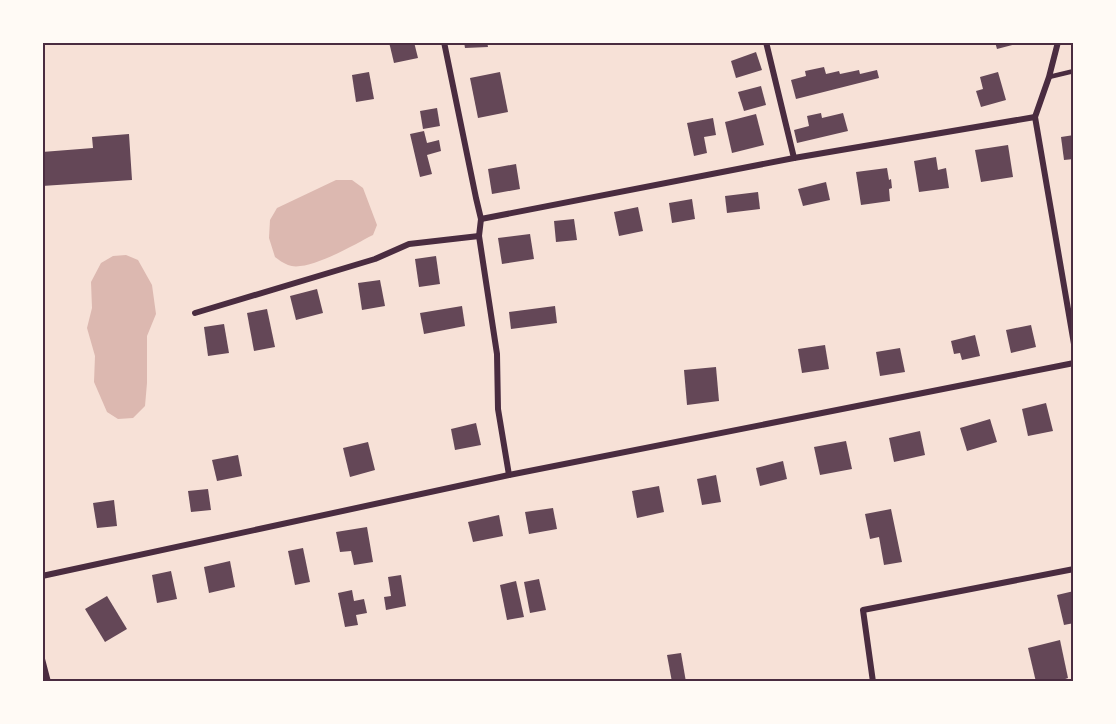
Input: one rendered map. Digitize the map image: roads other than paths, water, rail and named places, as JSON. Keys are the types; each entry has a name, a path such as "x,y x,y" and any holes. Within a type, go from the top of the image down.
{"street":[{"path":"444,42 481,219 479,236 497,354 498,409 509,475"},
{"path":"766,42 794,158"},
{"path":"1058,42 1035,117 1074,344"},
{"path":"481,219 794,158 1035,117"},
{"path":"195,313 375,259 409,244 479,236"},
{"path":"42,576 509,475 1074,363"},
{"path":"873,682 863,610 1074,569"},
{"path":"42,658 48,682"}],"lane":[{"path":"1049,77 1074,71"}]}
